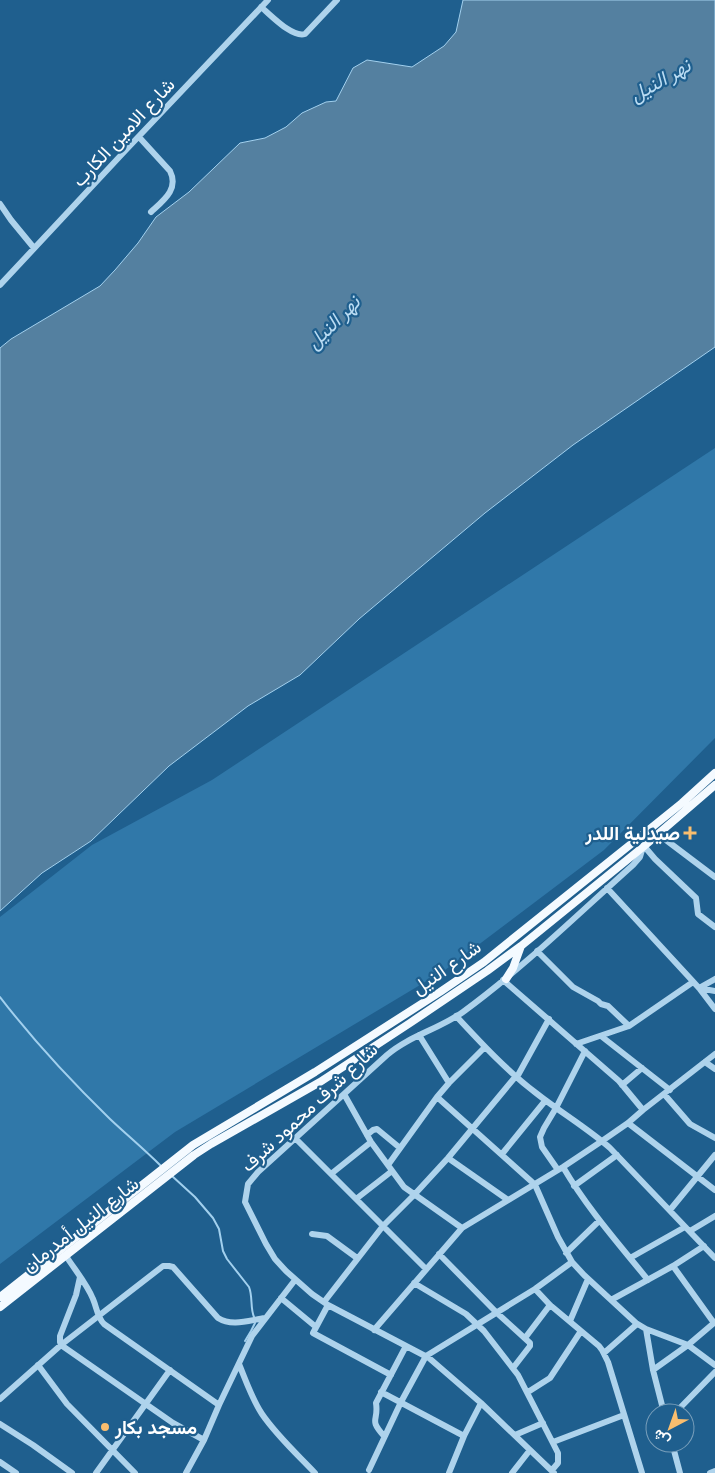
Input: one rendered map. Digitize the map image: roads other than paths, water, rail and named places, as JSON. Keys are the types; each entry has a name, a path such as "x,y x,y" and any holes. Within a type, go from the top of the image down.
{"main road":[{"name":"شارع النيل","path":"177,1163 207,1136 315,1072 484,962 682,804 715,773"},
{"name":"شارع النيل","path":"177,1163 320,1082 436,1006 521,946 643,847 715,785"},
{"path":"504,980 513,968 527,927"},
{"path":"0,1297 154,1175 177,1163"},
{"name":"شارع النيل أمدرمان","path":"0,1307 160,1182 177,1163"}],"street":[{"name":"شارع الامين الكارب","path":"0,286 268,0"},
{"path":"261,7 294,34 301,36 337,0"},
{"path":"139,137 170,171 173,177 174,184 171,190 151,212"},
{"path":"0,204 34,248"},
{"path":"658,834 715,877"},
{"path":"643,847 696,898 698,914 715,927"},
{"name":"شارع شرف محمود شرف","path":"553,1472 481,1403 426,1356 326,1303 295,1280 271,1253 248,1210 245,1199 248,1184 252,1179 396,1047 456,1016 504,980 637,860 642,854 643,847"},
{"path":"607,888 699,988 715,1009"},
{"path":"537,951 573,987 601,1004 608,1006 629,1026"},
{"path":"504,980 622,1085 643,1110"},
{"path":"699,988 715,980"},
{"path":"576,1044 629,1026 693,982"},
{"path":"699,988 715,991"},
{"path":"456,1016 517,1077 617,1154 715,1258"},
{"path":"391,1375 313,1333 326,1303 357,1258 383,1226 448,1158 517,1077 549,1019"},
{"path":"419,1035 449,1083"},
{"path":"601,1036 642,1068 667,1092 690,1124 715,1138"},
{"path":"356,1199 390,1168 400,1148 437,1097 485,1047"},
{"path":"585,1051 544,1128 540,1142 546,1154 574,1186 599,1222 648,1280"},
{"path":"374,1330 462,1228 560,1169 602,1141 628,1123 715,1054"},
{"path":"705,1062 715,1069"},
{"path":"622,1085 642,1068"},
{"path":"344,1094 367,1135 404,1188 462,1228"},
{"path":"437,1097 535,1184 566,1253 588,1279 637,1324 688,1345 715,1365"},
{"path":"502,1154 545,1100"},
{"path":"628,1123 715,1190"},
{"path":"367,1135 373,1130 377,1130 400,1148"},
{"path":"295,1138 426,1269"},
{"path":"331,1174 372,1142"},
{"path":"574,1186 617,1154"},
{"path":"670,1210 715,1155"},
{"path":"448,1158 508,1200"},
{"path":"630,1258 715,1216"},
{"path":"566,1253 599,1222"},
{"path":"312,1234 328,1236 357,1258"},
{"path":"611,1300 673,1266 704,1246"},
{"path":"439,1254 497,1314 530,1343 530,1346 513,1368"},
{"path":"66,1256 93,1299 99,1317 104,1324 219,1405"},
{"path":"376,1473 367,1472 426,1356 497,1314 572,1262"},
{"path":"0,1399 61,1345 166,1265 173,1267 218,1318 223,1321 232,1323 265,1318"},
{"path":"654,1370 714,1325 673,1266"},
{"path":"80,1277 76,1294 60,1336 61,1345 173,1423 204,1440"},
{"path":"570,1321 588,1279"},
{"path":"186,1473 204,1440 252,1336 295,1280"},
{"path":"414,1283 466,1314 478,1324 513,1368 528,1392 558,1453 559,1460 553,1472"},
{"path":"535,1289 550,1305 599,1346 604,1353 642,1473"},
{"path":"282,1298 316,1326"},
{"path":"526,1338 550,1305"},
{"path":"604,1353 637,1324"},
{"path":"646,1329 662,1403"},
{"path":"528,1392 550,1378 581,1332"},
{"path":"384,1436 375,1425 376,1403 406,1346"},
{"path":"239,1364 262,1413 315,1473"},
{"path":"38,1365 67,1404 135,1473"},
{"path":"96,1473 170,1370"},
{"path":"685,1403 715,1372"},
{"path":"381,1392 464,1436"},
{"path":"449,1473 464,1436 481,1403"},
{"path":"553,1442 624,1415"},
{"path":"515,1435 543,1423"},
{"path":"0,1424 72,1473"},
{"path":"512,1473 530,1450"},
{"path":"675,1453 680,1473"},
{"path":"0,1462 16,1473"}],"water":[{"name":"نهر النيل","path":"463,0 715,0 715,347 573,445 485,513 359,619 300,675 248,706 169,766 91,841 42,873 0,911 0,348 11,339 100,286 138,243 156,217 189,192 240,143 265,138 286,127 302,113 326,102 336,101 353,68 367,60 412,67 444,46 456,32"}],"waterway":[{"path":"0,997 67,1075 110,1119 161,1166"},
{"path":"172,1176 195,1197 213,1218 219,1229 223,1251 227,1259 249,1287 254,1317"},
{"path":"245,1341 255,1323"}],"place":[{"name":"صيدلية اللدر","path":"690,833"},
{"name":"مسجد بكار","path":"105,1427"}]}
